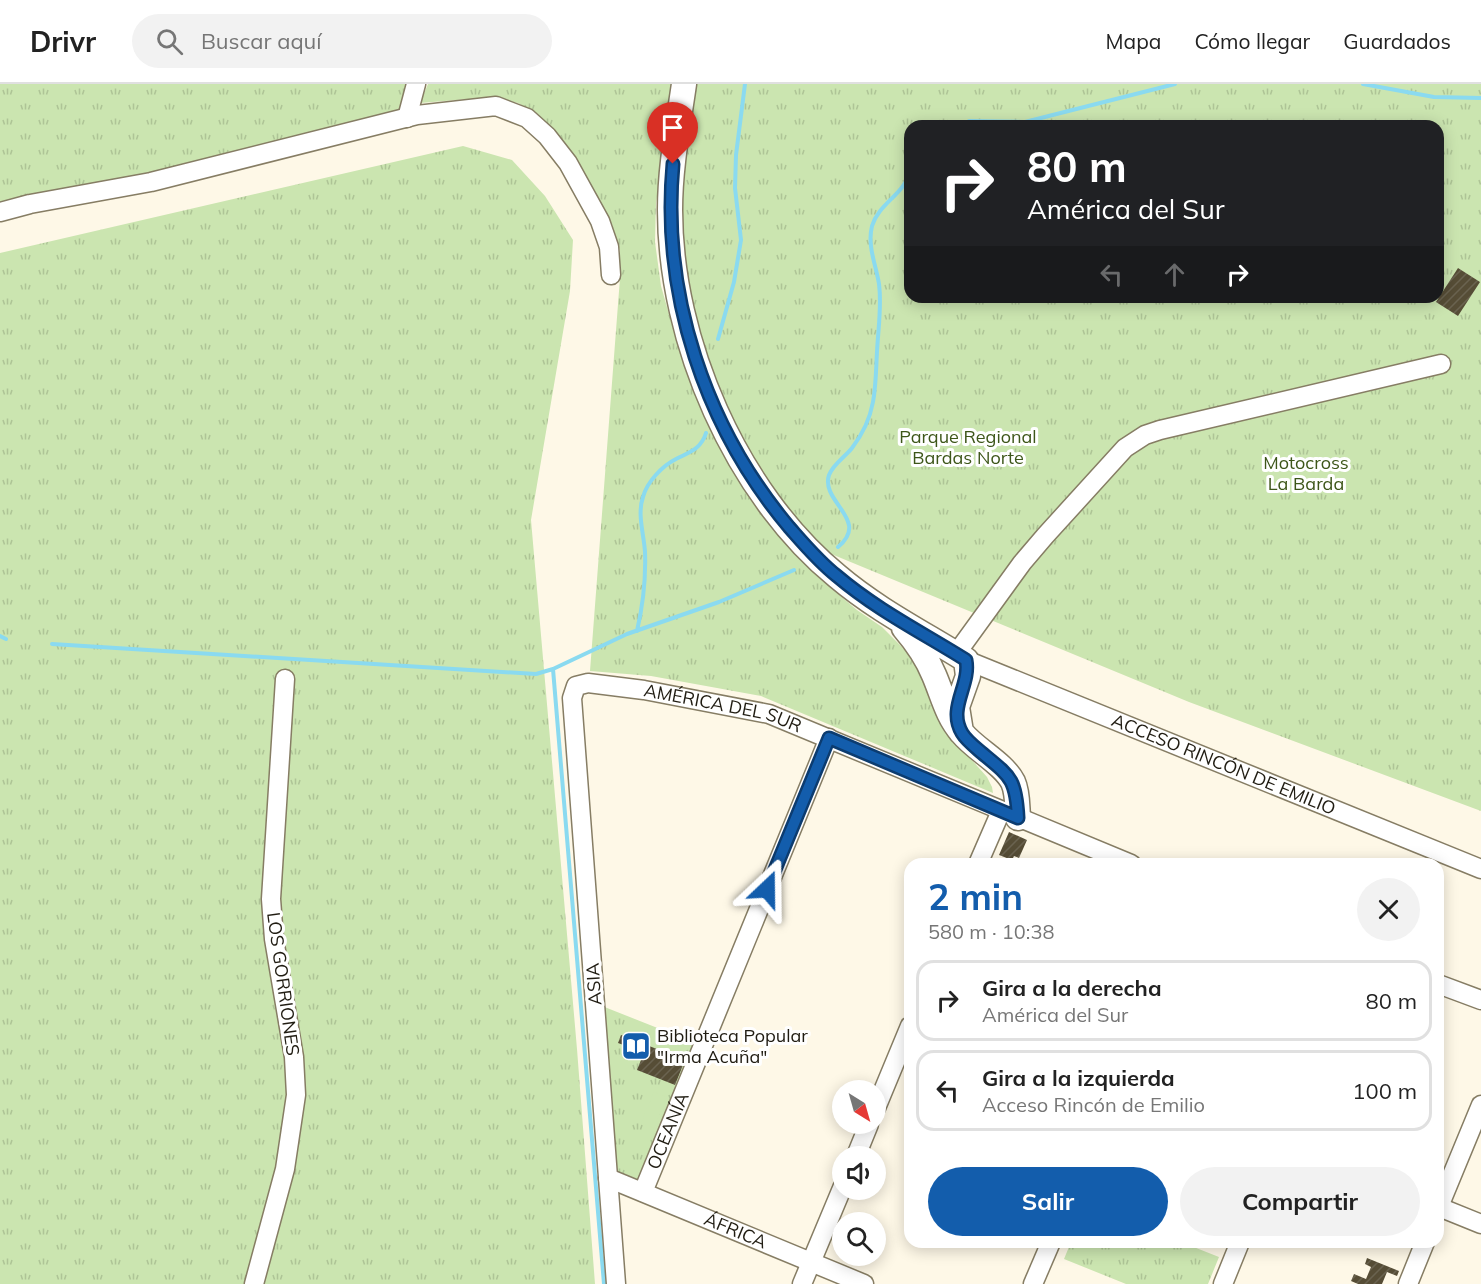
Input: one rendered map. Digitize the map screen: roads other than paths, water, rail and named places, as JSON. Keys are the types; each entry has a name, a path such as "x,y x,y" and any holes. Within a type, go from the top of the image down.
{"main road":[{"name":"ACCESO RINCÓN DE EMILIO","path":"684,84 670,187 671,239 685,321 700,372 736,451 780,516 835,575 897,619 961,657"},
{"name":"ACCESO RINCÓN DE EMILIO","path":"897,619 927,662 948,713 961,732 976,748 1008,774 1017,798 1009,815"},
{"path":"961,657 968,676 957,707 961,732"}],"street":[{"path":"407,118 416,84"},
{"path":"0,212 30,204 151,182 417,115 496,106 527,118 547,136 568,163 600,220 609,247 611,275"},
{"path":"961,657 1037,545 1133,441 1160,430 1441,364"},
{"name":"ACCESO RINCÓN DE EMILIO","path":"961,657 1481,869"},
{"name":"LOS GORRIONES","path":"254,1284 285,1169 296,1095 294,1057 274,939 271,899 285,679"},
{"name":"AMÉRICA DEL SUR","path":"576,686 588,683 636,689 756,710 782,718 1116,858"},
{"name":"ASIA","path":"576,686 572,698 616,1284"},
{"name":"OCEANÍA","path":"643,1192 829,738"},
{"path":"982,858 1009,815"},
{"path":"1444,986 1481,1000"},
{"path":"886,1084 904,1040"},
{"path":"1444,1196 1481,1105"},
{"name":"ÁFRICA","path":"608,1178 864,1284"},
{"path":"802,1284 837,1200"},
{"path":"1444,1210 1481,1224"},
{"path":"1033,1284 1048,1248"},
{"path":"1223,1284 1238,1248"},
{"path":"1408,1284 1423,1248"}],"waterway":[{"path":"718,339 734,282 741,240 735,188 736,155 745,84"},
{"path":"1033,120 1175,84"},
{"path":"1363,84 1434,97 1481,98"},
{"path":"838,547 847,537 849,528 847,519 831,494 828,485 829,475 836,464 852,448 862,432 870,414 875,390 880,301 879,284 871,248 872,226 880,211 904,184"},
{"path":"637,631 645,572 641,517 643,497 660,470 694,449 701,443 706,433"},
{"path":"52,644 536,674 553,669 627,634 719,602 794,570"},
{"path":"0,636 6,639"},
{"path":"553,669 604,1284"}],"place":[{"name":"Biblioteca Popular \"Irma Acuña\"","path":"636,1046"}],"park label":[{"name":"Parque Regional Bardas Norte","path":"968,448"},
{"name":"Motocross La Barda","path":"1306,473"}]}
